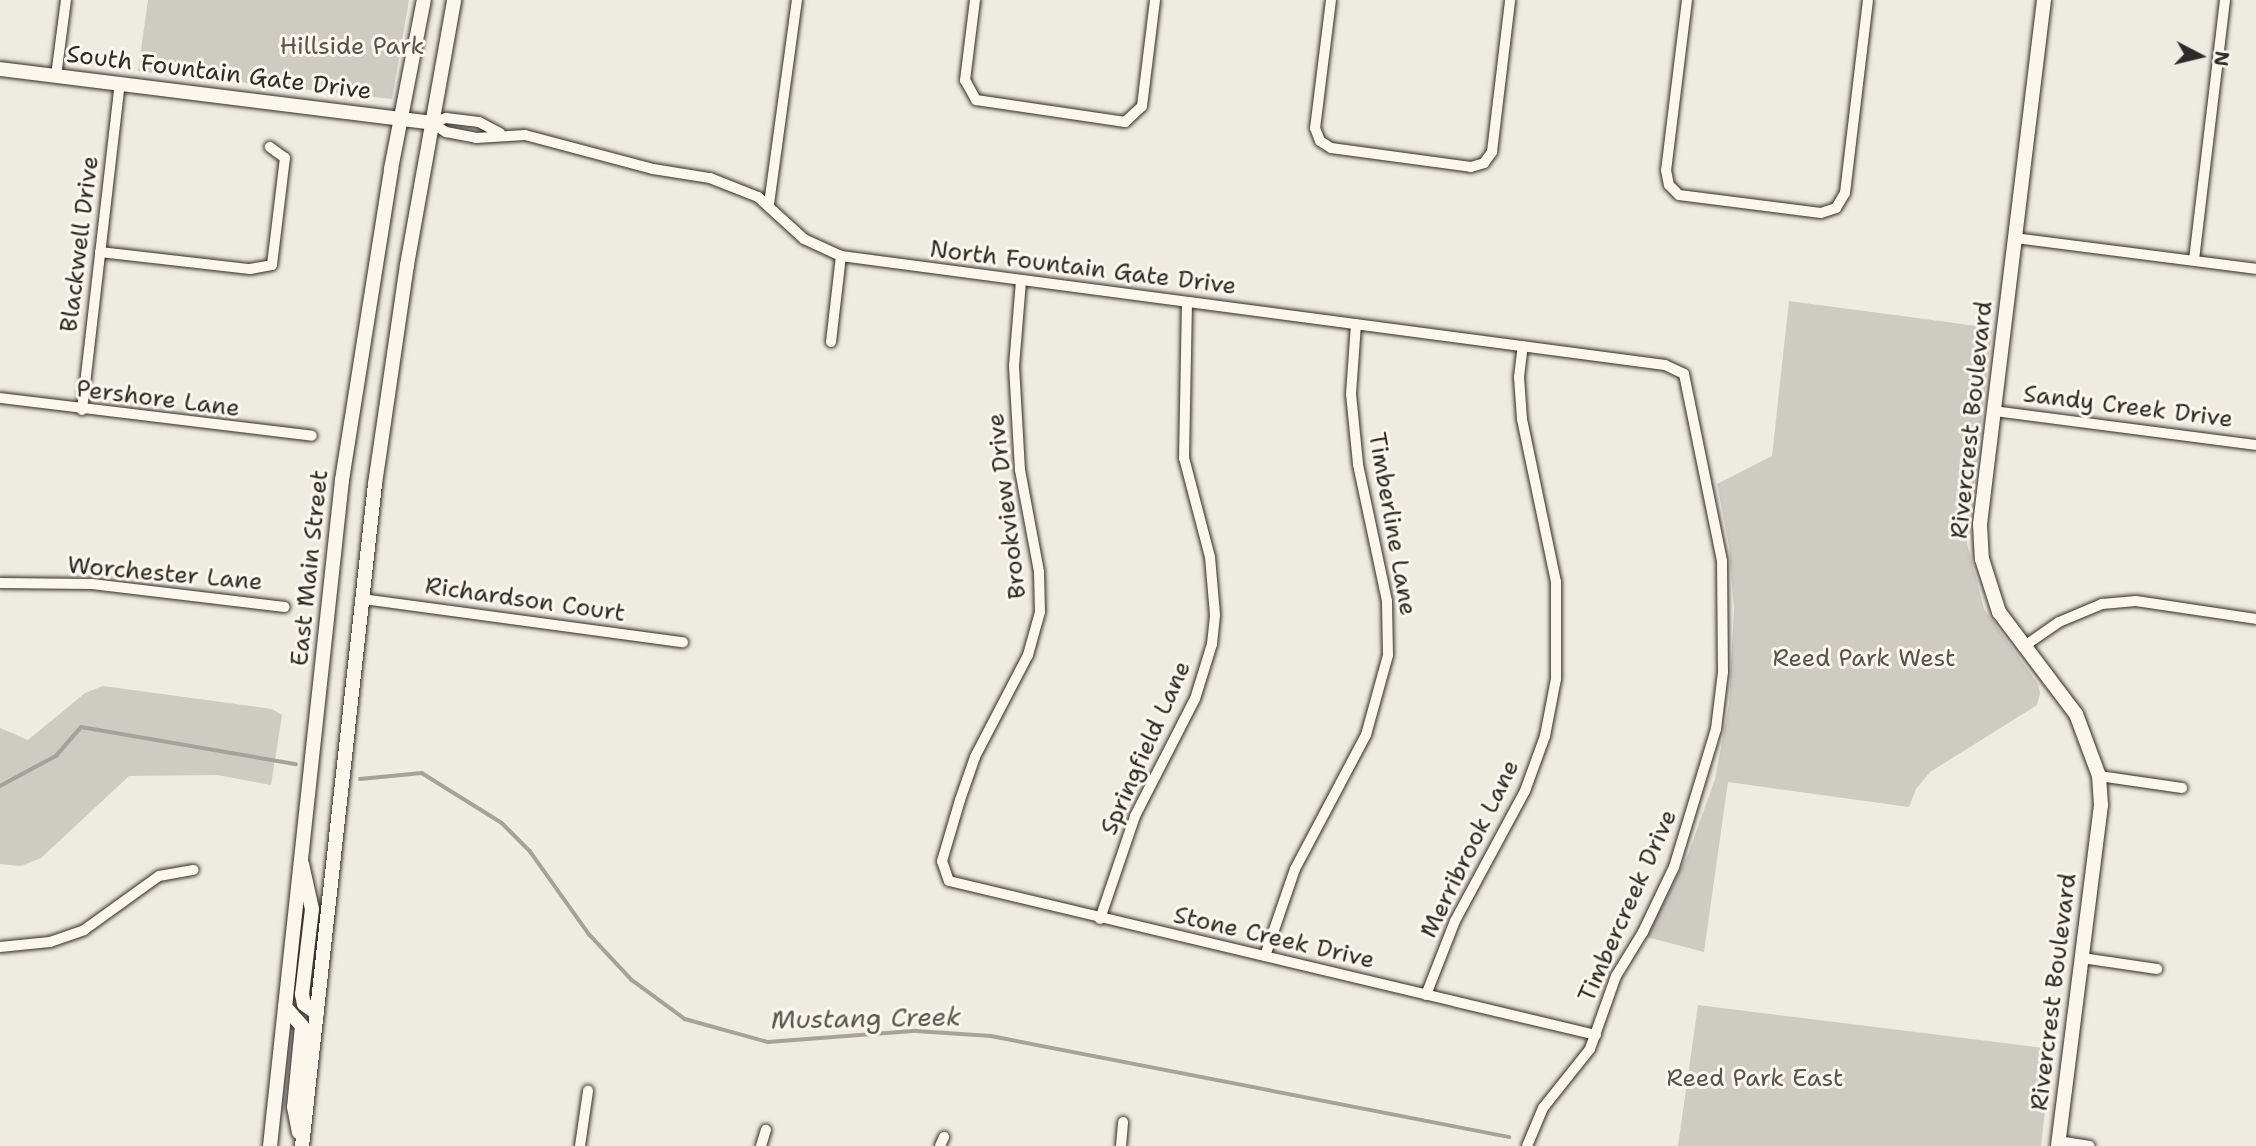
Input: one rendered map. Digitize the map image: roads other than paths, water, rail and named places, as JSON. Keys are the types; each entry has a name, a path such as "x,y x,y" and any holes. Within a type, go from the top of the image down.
{"main road":[{"name":"East Main Street","path":"270,1146 343,468 424,0"},
{"path":"302,1144 363,599 403,291 454,0"},
{"name":"Rivercrest Boulevard","path":"2044,0 1980,524 1982,559 1999,612 2076,714 2099,776 2101,805 2058,1144"},
{"name":"South Fountain Gate Drive","path":"0,69 432,123"},
{"path":"301,859 312,909 304,1004 317,1013"},
{"path":"285,1007 302,1026 294,1107 302,1144"}],"street":[{"path":"56,76 66,0"},
{"path":"769,204 797,0"},
{"path":"975,0 965,80 976,100 1125,122 1136,117 1142,106 1155,0"},
{"path":"1331,0 1315,128 1320,141 1345,150 1471,167 1484,163 1492,152 1510,0"},
{"path":"1687,0 1665,170 1669,185 1679,195 1821,213 1836,208 1844,193 1868,0"},
{"path":"2194,260 2225,0"},
{"name":"Blackwell Drive","path":"82,410 120,83"},
{"name":"North Fountain Gate Drive","path":"432,123 446,118 479,122 501,133 710,178 769,204 804,239 841,256 1672,366 1684,374"},
{"name":"North Fountain Gate Drive","path":"432,123 446,132 476,138 501,133"},
{"path":"100,252 250,270 272,265 285,158 270,147"},
{"path":"2015,239 2256,269"},
{"path":"831,342 841,256"},
{"name":"Brookview Drive","path":"945,875 943,861 968,778 1028,655 1040,612 1039,572 1020,470 1014,366 1021,281"},
{"name":"Springfield Lane","path":"1101,919 1135,816 1195,699 1212,644 1212,567 1184,458 1186,302"},
{"name":"Timberline Lane","path":"1265,956 1296,869 1366,735 1388,655 1387,601 1358,464 1351,394 1356,324"},
{"name":"Merribrook Lane","path":"1426,995 1455,921 1525,791 1545,736 1556,679 1556,582 1522,419 1518,377 1523,346"},
{"name":"Timbercreek Drive","path":"1527,1146 1543,1108 1575,1073 1597,1035 1616,976 1643,933 1674,867 1702,785 1717,718 1723,672 1722,561 1684,374"},
{"name":"Pershore Lane","path":"0,398 312,436"},
{"name":"Sandy Creek Drive","path":"1994,411 2256,445"},
{"name":"Worchester Lane","path":"0,583 92,584 285,607"},
{"name":"Richardson Court","path":"363,599 682,642"},
{"path":"2023,647 2059,622 2102,604 2136,601 2256,619"},
{"path":"2099,776 2182,788"},
{"path":"0,947 50,942 84,930 159,876 193,870"},
{"name":"Stone Creek Drive","path":"945,875 955,886 1597,1035"},
{"path":"2082,958 2157,969"},
{"path":"580,1146 588,1091"},
{"path":"1121,1146 1123,1122"},
{"path":"761,1146 766,1130"},
{"path":"2058,1144 2090,1146"}],"waterway":[{"name":"Mustang Creek","path":"0,786 56,756 81,727 296,764"},
{"name":"Mustang Creek","path":"360,779 422,773 502,823 530,851 589,934 632,980 685,1019 768,1042 916,1031 991,1036 1509,1137"}],"park label":[{"name":"Hillside Park","path":"352,47"},
{"name":"Reed Park West","path":"1864,659"},
{"name":"Reed Park East","path":"1755,1079"}]}
